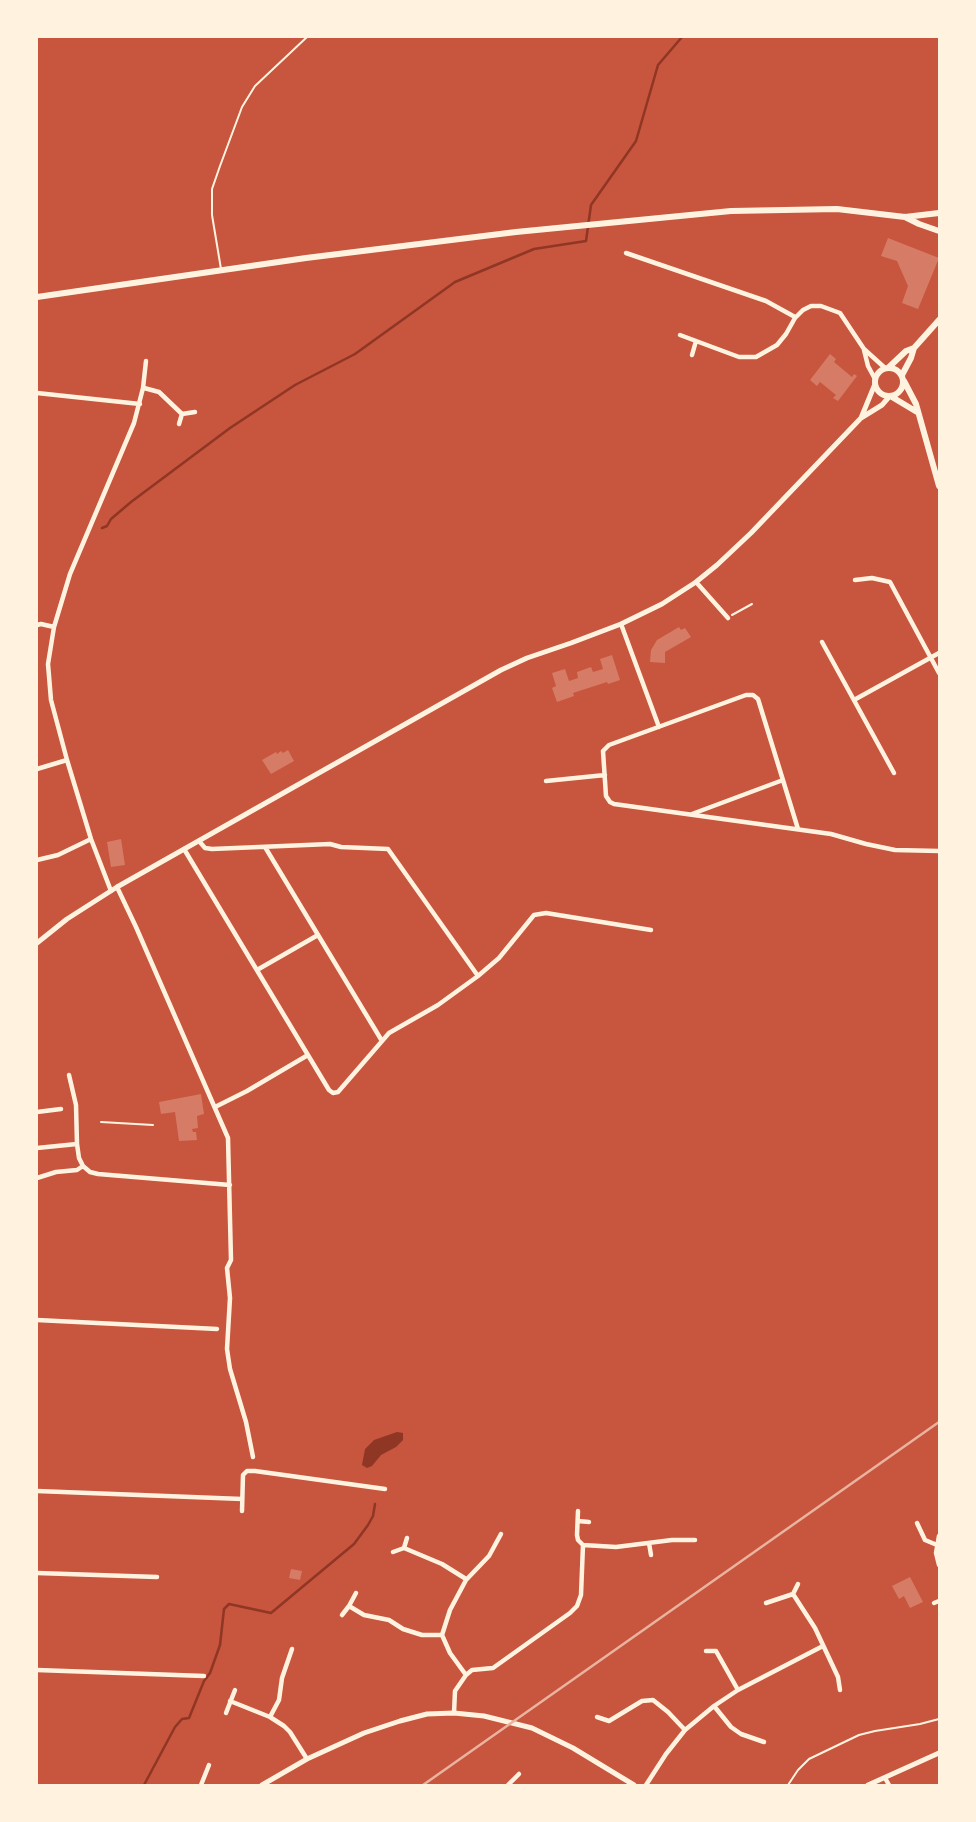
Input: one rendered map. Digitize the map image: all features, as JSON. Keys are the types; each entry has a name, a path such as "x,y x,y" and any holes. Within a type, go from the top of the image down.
{"main road":[{"path":"37,297 516,232 731,211 837,209 905,217 939,212"},
{"path":"905,217 939,230"},
{"path":"890,397 901,391 914,348 939,320"},
{"path":"914,348 906,351 877,374 875,381 879,393 917,412"},
{"path":"886,368 896,369 916,404 939,486"}],"street":[{"path":"626,253 766,301 795,318"},
{"path":"680,335 739,357 756,357 781,341 803,310 811,306 821,306 840,313 864,349 886,368"},
{"path":"692,355 696,341"},
{"path":"861,418 875,381 864,349"},
{"path":"146,361 144,388 132,431 70,574 54,627 48,683 67,760 91,839 114,889 136,927 228,1138 231,1262 228,1268 230,1298 227,1349 230,1369 246,1422 255,1471"},
{"path":"144,388 159,392 183,414"},
{"path":"37,393 139,404"},
{"path":"37,943 67,919 114,889 501,670 621,624 662,604 696,582 751,533 861,418 890,397"},
{"path":"183,414 195,412"},
{"path":"179,424 183,414"},
{"path":"855,580 872,578 890,582 939,673"},
{"path":"696,582 727,618"},
{"path":"621,624 659,727"},
{"path":"37,625 54,627"},
{"path":"822,642 894,774"},
{"path":"853,700 939,653"},
{"path":"799,829 758,699 752,695 607,747 603,755 606,796 614,804 831,834 888,849 939,851"},
{"path":"37,769 67,760"},
{"path":"546,781 605,775"},
{"path":"692,815 783,780"},
{"path":"37,860 58,855 91,839"},
{"path":"199,841 205,848 212,849 330,844 388,849 478,976"},
{"path":"265,847 382,1041"},
{"path":"184,849 333,1093 338,1092 389,1033 438,1005 478,976 512,944 530,919 540,913 652,930"},
{"path":"257,970 318,934"},
{"path":"215,1107 308,1055"},
{"path":"69,1075 76,1105 79,1158 90,1172 230,1185"},
{"path":"37,1112 61,1109"},
{"path":"37,1148 77,1144"},
{"path":"37,1178 56,1172 73,1171 83,1166"},
{"path":"37,1321 217,1329"},
{"path":"242,1511 243,1475 247,1471 385,1489"},
{"path":"37,1491 242,1499"},
{"path":"454,1713 455,1691 466,1675 472,1670 493,1668 570,1613 577,1605 581,1595 583,1545 577,1535 578,1511"},
{"path":"578,1521 589,1522"},
{"path":"917,1523 925,1540 937,1545"},
{"path":"466,1675 450,1653 442,1635 450,1610 466,1580 489,1556 501,1534"},
{"path":"939,1536 939,1565"},
{"path":"404,1548 407,1538"},
{"path":"583,1545 616,1547 679,1539 695,1540"},
{"path":"649,1542 651,1555"},
{"path":"393,1552 404,1548 442,1564 466,1580"},
{"path":"37,1573 157,1577"},
{"path":"766,1603 793,1594 798,1584"},
{"path":"342,1615 356,1594"},
{"path":"793,1594 815,1628 838,1677 840,1690"},
{"path":"349,1606 364,1615 389,1620 403,1629 422,1635 442,1635"},
{"path":"646,1785 685,1730 714,1706 738,1690 823,1646"},
{"path":"270,1717 279,1700 282,1678 292,1649"},
{"path":"706,1651 716,1651 738,1690"},
{"path":"37,1671 204,1676"},
{"path":"226,1713 235,1690"},
{"path":"597,1717 609,1721 642,1701 653,1700 685,1730"},
{"path":"230,1701 270,1717 290,1732 307,1759"},
{"path":"714,1706 731,1727 741,1734 764,1741"},
{"path":"262,1785 307,1759 361,1734 427,1714 454,1713 484,1716 532,1728 555,1738 634,1785"},
{"path":"868,1785 939,1753"},
{"path":"201,1785 209,1765"},
{"path":"508,1785 519,1774"},
{"path":"885,1778 888,1785"}],"lane":[{"path":"221,270 212,215 212,189 220,166 242,107 255,86 307,37"}],"path":[{"path":"727,618 752,604"},
{"path":"101,1122 153,1125"},
{"path":"788,1785 809,1759 859,1735 939,1719"}],"shaded area":[{"path":"397,1432 403,1433 403,1440 396,1447 381,1455 372,1466 367,1468 362,1465 365,1449 374,1440"}],"building":[{"path":"888,238 939,258 918,309 902,303 908,286 897,261 881,256"},
{"path":"830,354 836,359 834,362 852,377 854,374 857,376 838,401 833,398 836,395 820,382 817,386 810,380"},
{"path":"679,627 681,630 685,628 691,637 665,652 665,663 650,662 651,650 657,640"},
{"path":"612,655 620,680 573,693 574,696 557,702 552,688 556,686 552,673 565,669 569,681 578,678 577,672 591,667 593,672 603,669 600,659"},
{"path":"288,750 294,761 271,774 262,760 276,752 283,753"},
{"path":"121,839 125,865 111,867 107,842"},
{"path":"201,1094 204,1114 197,1116 198,1128 192,1129 196,1132 197,1140 179,1141 175,1112 161,1114 159,1102"},
{"path":"291,1569 302,1571 300,1580 289,1578"},
{"path":"910,1577 923,1602 910,1608 904,1596 899,1599 892,1586"}],"waterway":[{"path":"102,528 131,502 230,428 295,385 355,354 455,282 534,249 586,241 591,205 636,141 658,65 682,37"},
{"path":"144,1785 175,1727 182,1719 189,1718 210,1673 220,1645 224,1609 229,1604 271,1613 354,1544 373,1516 375,1504"}],"railway":[{"path":"423,1785 939,1422"}]}
